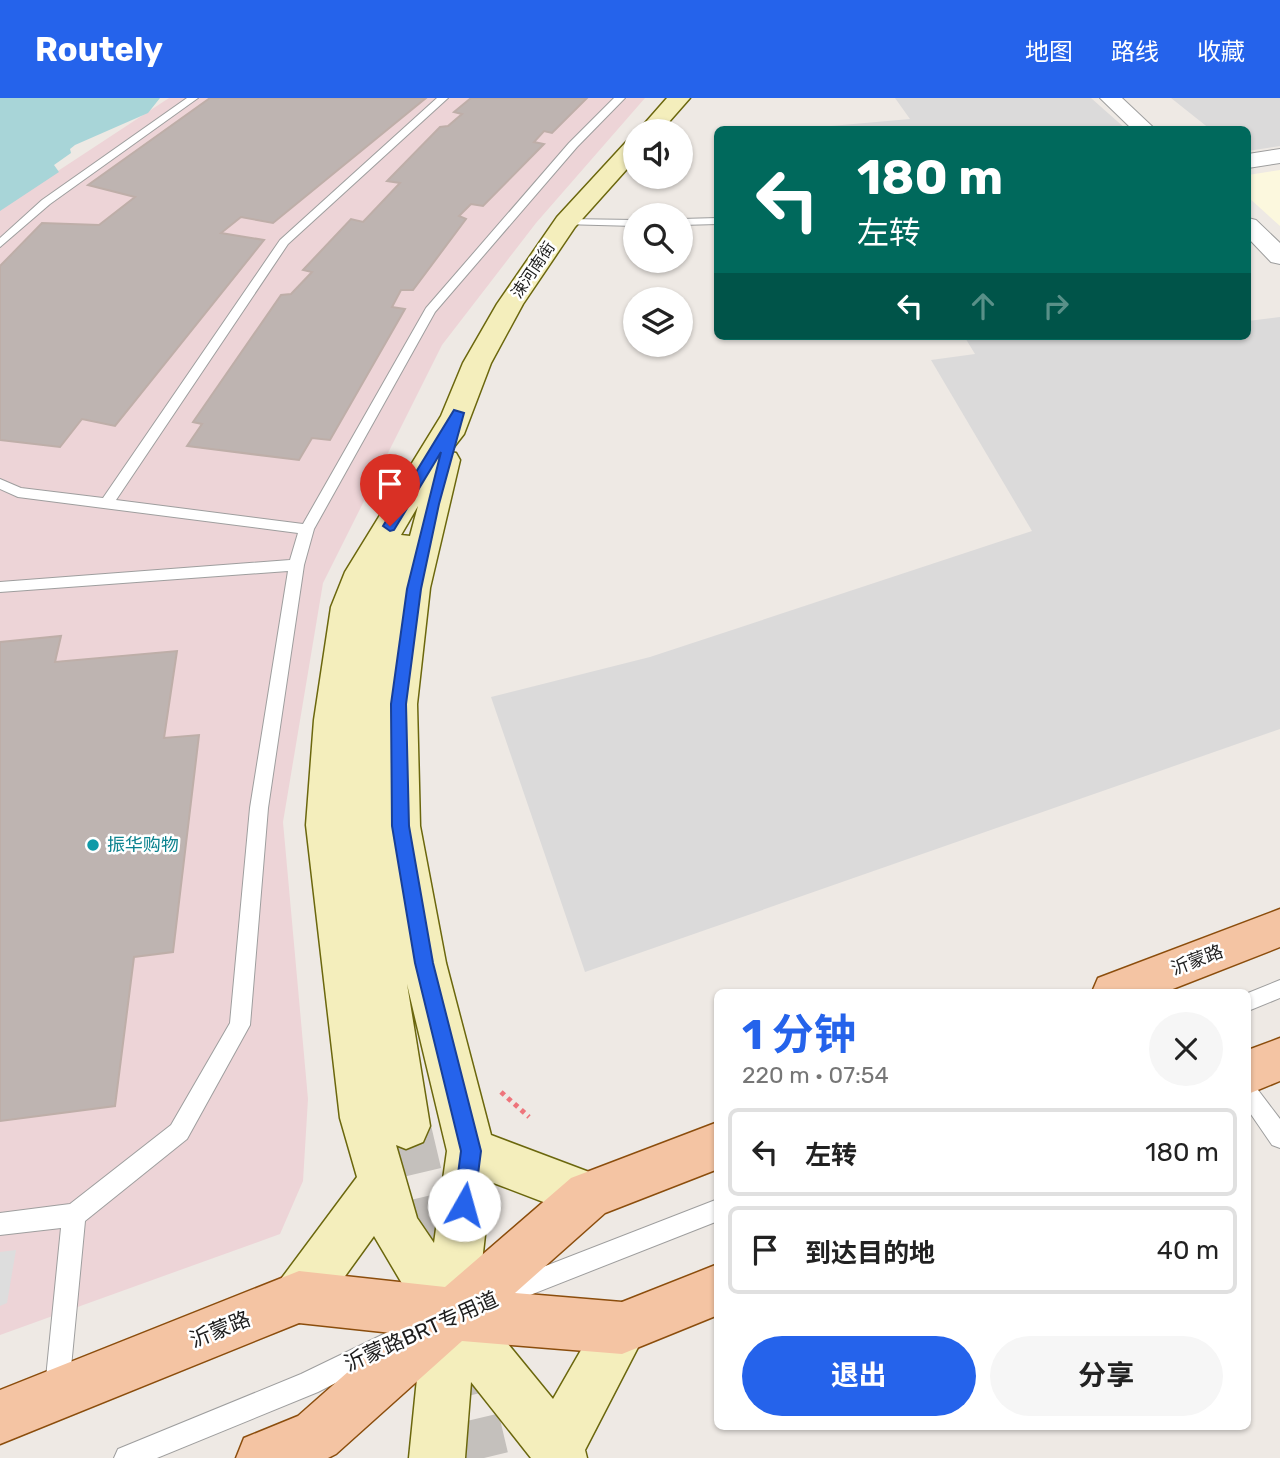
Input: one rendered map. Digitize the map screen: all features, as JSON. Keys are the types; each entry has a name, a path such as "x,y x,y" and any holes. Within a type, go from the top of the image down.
{"main road":[{"path":"660,119 679,98"},
{"name":"涑河南街","path":"458,413 478,363 510,304 566,222 623,159"},
{"path":"407,1126 367,855 364,718 387,587 412,519 458,413"},
{"path":"437,1458 450,1314 471,1151 424,963 400,826 399,704 414,589 432,504 458,413"},
{"path":"458,413 362,572 348,607 333,720 326,825 364,1118 396,1230 450,1314 558,1452 622,1328"},
{"name":"沂蒙路","path":"1122,989 1280,928"},
{"path":"1251,1071 1280,1059"},
{"path":"264,1458 317,1435 450,1314 588,1195 714,1147"},
{"path":"471,1151 588,1195"},
{"path":"299,1297 381,1184"},
{"name":"沂蒙路","path":"0,1417 299,1297 450,1314 622,1328 714,1291"}],"street":[{"path":"1110,98 1142,126"},
{"path":"1251,161 1280,156"},
{"path":"1251,228 1280,257"}],"lane":[{"path":"0,244 46,202 193,98"},
{"path":"107,503 284,242 443,98"},
{"path":"0,1224 74,1214 179,1132 240,1025 259,807 296,565 307,529 430,311 573,145 620,98"},
{"path":"693,222 714,221"},
{"path":"566,222 623,223"},
{"path":"0,484 18,492 307,529"},
{"path":"0,587 296,565"},
{"path":"1251,1001 1280,989"},
{"path":"1251,1097 1280,1137"},
{"name":"沂蒙路BRT专用道","path":"127,1458 309,1383 450,1314 714,1212"},
{"path":"56,1395 74,1214"}],"path":[{"path":"500,1091 529,1117"}],"shaded area":[{"path":"169,98 645,98 627,119 623,119 623,123 536,223 442,345 323,583 283,822 308,1099 303,1181 280,1234 0,1335 0,209"},
{"path":"895,98 1091,98 1123,126 831,126 910,119"},
{"path":"1171,98 1280,98 1280,146 1251,151 1251,126 1206,126"},
{"path":"1280,170 1280,226 1251,200 1251,175"},
{"path":"1280,317 1280,729 585,972 491,697 650,657 1032,531 931,360 975,354 966,340 1251,340 1251,321"},
{"path":"16,1250 7,1303 0,1306 0,1252"}],"water":[{"path":"0,98 160,98 148,113 75,145 70,149 71,153 54,165 59,172 0,211"}],"building":[{"path":"210,98 426,98 273,223 241,217 221,233 264,240 115,426 82,419 60,447 0,440 0,266 42,223 99,225 135,197 88,185"},
{"path":"471,98 587,98 552,133 544,131 534,142 544,144 483,206 471,204 459,216 466,219 413,290 401,290 392,307 405,309 330,440 312,438 299,460 187,446 202,424 193,422 281,295 291,294 312,272 303,270 351,219 363,222 400,183 387,181 440,127 448,126 462,114 454,112"},
{"name":"振华购物","path":"61,636 55,662 177,651 164,738 199,735 173,952 134,957 115,1106 0,1121 0,642"}],"tunnel":[{"path":"406,1126 445,1292"},
{"path":"458,1348 484,1458"}],"place":[{"name":"振华购物","path":"93,845"}],"route":[{"path":"390,526 458,413 432,504 414,589 399,704 400,826 424,963 471,1151 464,1205"}]}
